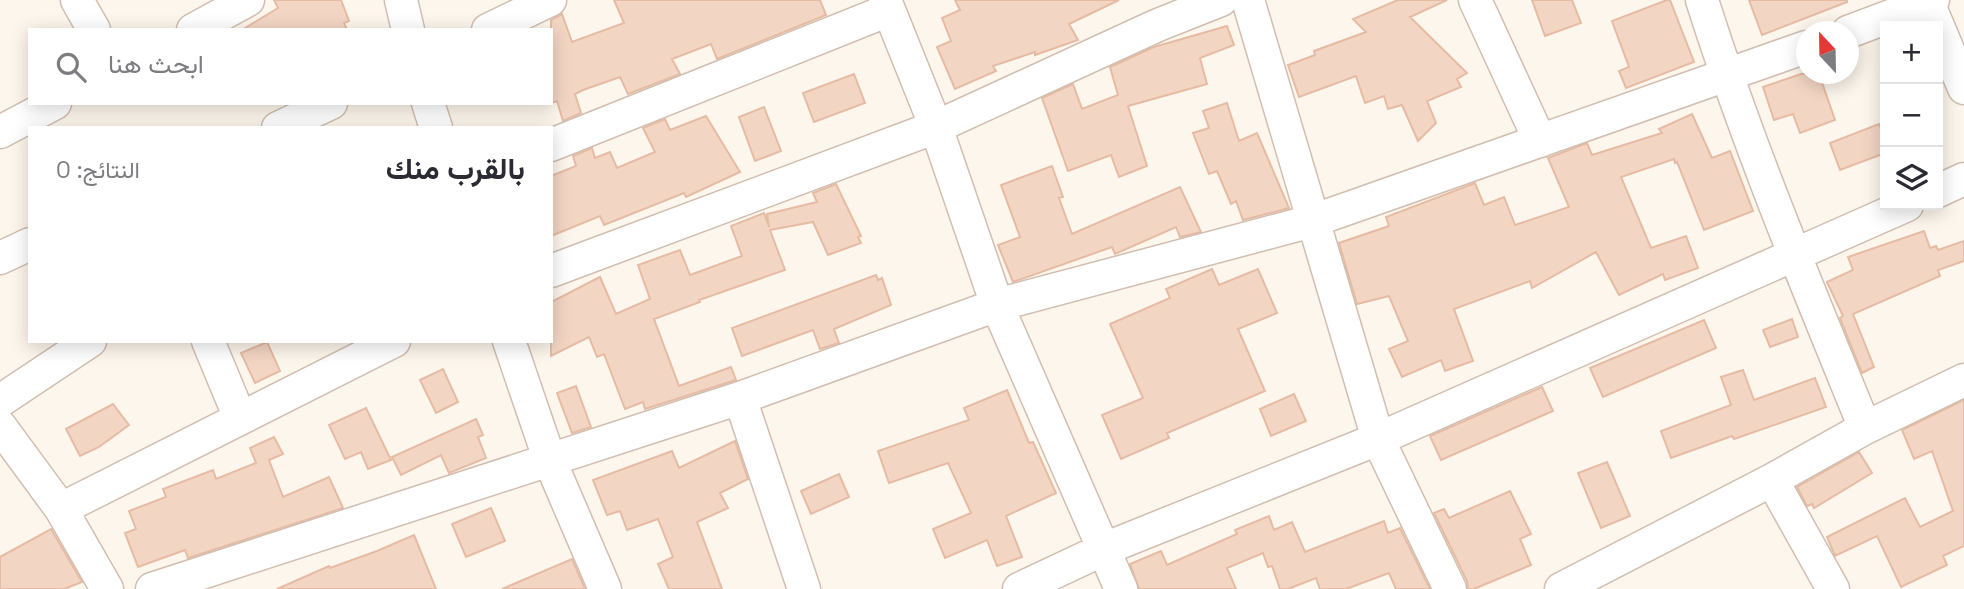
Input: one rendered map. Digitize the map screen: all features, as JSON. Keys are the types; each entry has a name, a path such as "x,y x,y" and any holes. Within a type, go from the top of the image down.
{"street":[{"path":"77,0 93,28"},
{"path":"197,28 248,0"},
{"path":"401,0 408,28"},
{"path":"492,28 550,0"},
{"path":"553,270 936,127 1152,12 1221,0"},
{"path":"1248,0 1378,439 1450,589"},
{"path":"1475,0 1539,141"},
{"path":"1702,0 1726,76 1865,428"},
{"path":"1859,28 1930,1 1964,88"},
{"path":"553,144 887,5 936,127 997,305 1121,589"},
{"path":"165,587 740,398 997,305 1312,221 1796,51"},
{"path":"0,132 51,105"},
{"path":"282,126 327,105"},
{"path":"429,105 435,126"},
{"path":"1943,189 1964,179"},
{"path":"1019,589 1104,549 1378,439 1896,210"},
{"path":"0,258 28,245"},
{"path":"0,401 87,343"},
{"path":"209,343 240,418"},
{"path":"61,509 390,343"},
{"path":"510,343 550,461 605,589"},
{"path":"1562,589 1772,480 1865,428 1964,380"},
{"path":"740,398 804,589"},
{"path":"0,426 61,509 107,589"},
{"path":"1772,480 1833,589"}],"building":[{"path":"274,0 341,0 349,21 344,23 346,28 245,28 278,8"},
{"path":"614,0 820,0 826,15 717,59 711,44 672,59 680,74 628,94 620,77 583,90 575,94 581,113 563,121 557,101 553,102 551,20 562,14 572,42 624,23"},
{"path":"955,0 1119,0 1069,24 1078,40 993,66 996,71 955,89 937,47 951,41 942,18 960,10"},
{"path":"1398,0 1447,0 1410,17 1467,73 1457,79 1461,87 1427,101 1436,123 1418,141 1402,105 1388,109 1384,96 1365,103 1356,76 1299,97 1288,65 1315,55 1314,51 1366,32 1353,19"},
{"path":"1532,0 1572,0 1581,23 1545,36"},
{"path":"1670,0 1694,62 1626,88 1619,71 1629,67 1612,21"},
{"path":"1749,0 1847,0 1847,2 1762,35"},
{"path":"1227,26 1234,45 1200,58 1207,84 1128,106 1147,166 1119,177 1111,155 1068,171 1042,98 1073,84 1082,109 1118,95 1110,67 1154,47"},
{"path":"854,74 865,103 814,122 803,93"},
{"path":"1796,76 1796,84 1822,84 1835,120 1800,133 1793,114 1774,120 1763,87"},
{"path":"1227,103 1239,141 1257,133 1289,208 1243,220 1236,201 1231,204 1217,171 1209,174 1193,133 1209,128 1203,111"},
{"path":"764,107 781,151 755,161 739,117"},
{"path":"1692,114 1712,158 1730,151 1753,211 1704,230 1674,159 1621,177 1651,248 1686,236 1698,268 1665,280 1663,274 1619,295 1596,252 1532,288 1530,281 1454,309 1473,361 1445,371 1441,360 1402,377 1389,349 1408,341 1389,296 1357,304 1339,243 1389,226 1386,217 1475,183 1484,205 1504,197 1515,225 1569,207 1548,158 1587,143 1592,155 1662,133 1659,129"},
{"path":"706,116 740,172 686,197 684,193 604,225 600,216 553,235 553,175 576,166 573,156 592,148 595,158 610,152 617,168 655,152 643,128 665,119 670,130"},
{"path":"1879,124 1880,127 1880,155 1840,170 1830,143"},
{"path":"1052,166 1063,197 1059,198 1072,234 1180,187 1201,232 1180,237 1176,227 1115,254 1112,247 1013,282 998,245 1020,237 1001,185"},
{"path":"836,184 861,236 858,237 861,243 828,255 813,222 770,230 785,270 654,319 679,386 731,367 736,380 645,409 643,402 625,409 604,354 597,357 589,337 551,356 553,301 600,277 616,314 650,299 638,265 680,250 690,275 742,256 731,226 764,213 769,227 767,214 817,202 813,193"},
{"path":"1924,231 1930,248 1936,246 1938,250 1964,241 1964,261 1938,270 1940,276 1853,314 1874,367 1862,373 1840,318 1843,316 1827,282 1853,270 1848,257"},
{"path":"1212,269 1219,285 1258,269 1277,313 1238,329 1265,391 1167,433 1169,438 1121,459 1102,415 1143,398 1110,324 1170,298 1166,289"},
{"path":"876,275 878,280 882,278 891,305 834,329 839,343 820,349 813,330 742,356 732,328"},
{"path":"1792,319 1798,337 1770,347 1763,330"},
{"path":"1704,320 1716,348 1603,397 1590,368"},
{"path":"267,343 280,371 255,383 241,353"},
{"path":"443,369 458,402 436,413 420,380"},
{"path":"1743,370 1754,400 1815,378 1826,407 1671,458 1661,431 1731,405 1721,377"},
{"path":"576,386 591,427 572,433 557,393"},
{"path":"1542,387 1553,411 1441,460 1430,436"},
{"path":"1007,390 1029,443 1033,442 1056,493 1006,516 1022,557 997,566 987,540 945,558 933,529 971,513 948,463 889,483 878,451 969,420 964,408"},
{"path":"1294,394 1306,421 1271,436 1260,409"},
{"path":"1964,400 1964,546 1943,556 1947,565 1901,587 1877,536 1835,556 1827,537 1905,498 1920,527 1953,511 1932,451 1914,459 1902,430"},
{"path":"113,404 129,425 99,447 80,456 66,429"},
{"path":"366,408 391,460 368,469 361,452 345,459 329,425"},
{"path":"476,419 483,435 478,437 486,458 449,473 441,455 401,475 392,457"},
{"path":"274,437 283,454 269,460 283,497 329,477 343,508 188,558 185,550 138,567 125,533 136,529 129,511 166,497 163,489 213,470 216,479 256,463 250,448"},
{"path":"735,441 748,479 720,493 728,508 697,522 722,589 669,589 658,564 673,557 658,519 627,530 620,511 607,515 593,480 672,451 679,468"},
{"path":"1859,452 1872,473 1814,508 1812,504 1807,506 1797,487"},
{"path":"1607,462 1630,516 1601,528 1578,473"},
{"path":"839,474 849,497 811,514 801,491"},
{"path":"1510,491 1531,534 1520,539 1531,565 1474,589 1468,589 1467,581 1434,513 1444,509 1449,518"},
{"path":"491,508 505,541 466,557 452,524"},
{"path":"1269,516 1274,530 1292,522 1305,552 1384,521 1388,533 1400,528 1430,589 1396,589 1389,573 1346,589 1320,589 1316,578 1288,589 1280,589 1272,566 1268,567 1263,553 1227,568 1236,589 1139,589 1130,564 1161,551 1167,565 1237,534 1235,530"},
{"path":"51,529 82,582 64,589 0,589 0,557"},
{"path":"414,535 436,589 277,589 329,566 330,568 377,551"},
{"path":"572,559 585,589 502,589"}]}
